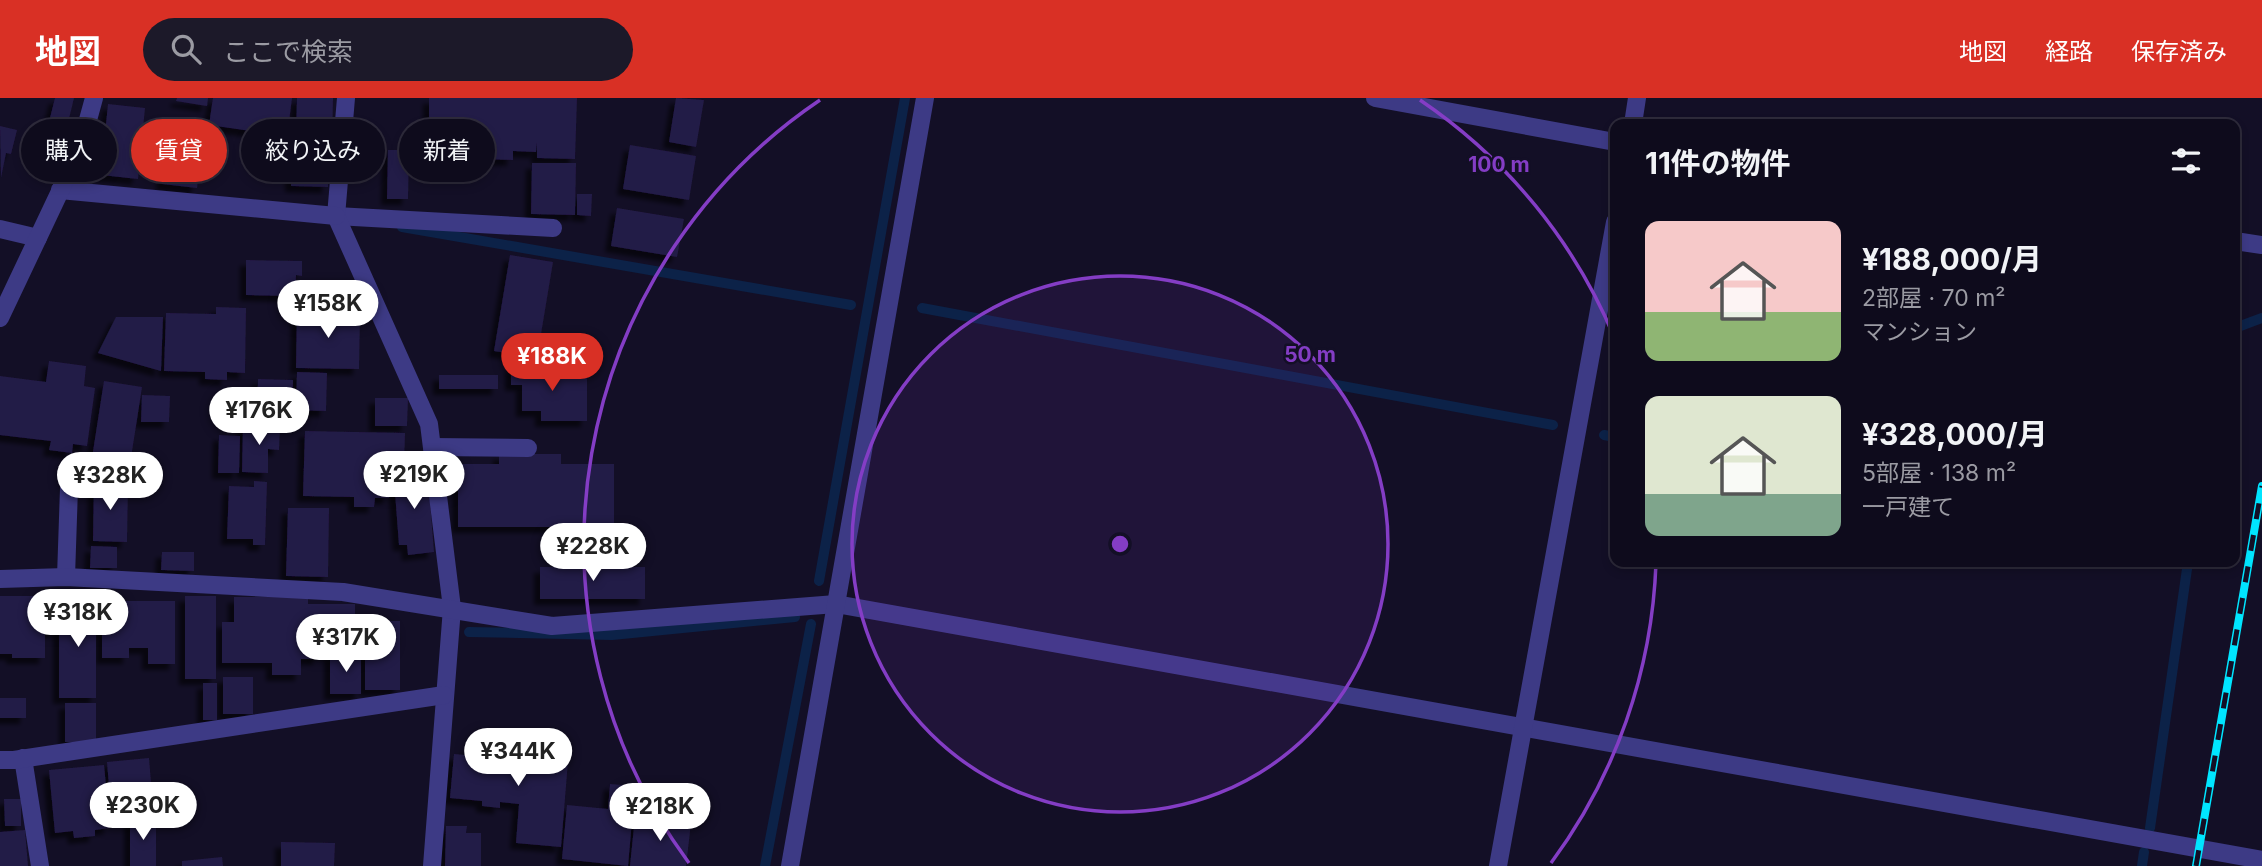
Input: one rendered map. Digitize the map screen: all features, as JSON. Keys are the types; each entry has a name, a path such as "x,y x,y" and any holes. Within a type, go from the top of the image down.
{"street":[{"path":"0,318 80,149 94,98"},
{"path":"346,98 336,216 429,424 452,608 432,866"},
{"path":"790,866 925,98"},
{"path":"1375,98 1610,141"},
{"path":"1634,119 1637,98"},
{"path":"60,190 336,216 553,228"},
{"path":"0,229 38,238"},
{"path":"2240,242 2262,245"},
{"path":"1498,866 1610,250"},
{"path":"432,447 528,448"},
{"path":"66,578 69,488"},
{"path":"0,579 66,578 343,592 552,626 836,604 2262,860"},
{"path":"0,760 444,695"},
{"path":"23,758 40,866"}],"building":[{"path":"55,98 74,98 69,119 50,119"},
{"path":"177,98 208,98 207,106 176,101"},
{"path":"213,98 292,98 289,119 241,119 241,130 227,128 227,119 210,119"},
{"path":"297,98 333,98 332,119 296,119"},
{"path":"429,98 577,98 575,159 537,158 537,142 536,152 513,151 513,160 495,159 495,119 429,119"},
{"path":"676,98 704,100 696,147 669,142"},
{"path":"108,104 145,108 144,119 131,119 131,178 117,177 117,119 107,119"},
{"path":"0,126 17,130 11,154 6,153 1,178"},
{"path":"630,145 696,156 689,200 623,189"},
{"path":"388,150 399,150 399,182 408,182 408,199 387,199"},
{"path":"532,163 576,163 575,215 531,214"},
{"path":"162,182 198,182 197,188"},
{"path":"291,182 328,182 328,187 291,186"},
{"path":"577,194 592,194 591,216 577,215"},
{"path":"617,208 684,219 677,257 611,246"},
{"path":"510,255 553,262 537,358 494,351"},
{"path":"246,260 302,261 302,276 296,275 295,296 246,295"},
{"path":"216,307 246,308 245,373 227,372 227,380 205,379 205,372 164,371 166,313 216,314"},
{"path":"297,311 360,313 359,369 296,368"},
{"path":"116,317 163,317 161,371 98,353"},
{"path":"49,361 86,366 84,386 95,388 87,446 73,444 72,453 49,450 51,441 0,435 0,376 46,382"},
{"path":"511,366 555,366 555,375 587,375 587,421 541,421 541,411 522,411 522,385 511,385"},
{"path":"297,372 327,373 326,411 296,410"},
{"path":"439,375 498,375 498,389 439,389"},
{"path":"258,379 293,380 292,423 257,422"},
{"path":"104,381 142,387 128,477 96,473 98,458 92,458"},
{"path":"142,395 170,396 169,422 141,422"},
{"path":"375,398 408,398 407,426 375,426"},
{"path":"243,426 280,426 279,450 268,449 268,473 242,472"},
{"path":"305,431 405,433 404,467 390,467 389,498 375,498 374,507 354,507 354,497 303,496"},
{"path":"219,435 240,436 239,473 218,473"},
{"path":"499,454 561,454 561,464 614,464 614,527 458,527 458,464 499,464"},
{"path":"427,464 434,552 408,555 407,545 399,545 394,479 402,479 401,472 411,470 410,466"},
{"path":"254,481 267,482 265,545 253,545 253,539 227,539 229,486 254,487"},
{"path":"94,482 128,483 127,542 93,541"},
{"path":"288,508 329,508 328,577 286,576"},
{"path":"91,546 117,547 117,568 90,568"},
{"path":"162,552 194,552 194,571 161,570"},
{"path":"540,567 645,567 645,599 540,599"},
{"path":"0,596 45,596 45,600 57,600 57,631 45,631 45,658 12,658 12,654 0,654"},
{"path":"185,596 216,596 216,679 185,679"},
{"path":"65,597 96,597 96,698 59,698 59,620 65,620"},
{"path":"234,597 308,597 308,604 355,604 355,653 319,653 319,659 301,659 301,675 272,675 272,663 222,663 222,622 234,622"},
{"path":"102,601 175,601 175,664 148,664 148,648 129,648 129,658 102,658"},
{"path":"365,621 400,621 400,690 365,690"},
{"path":"330,654 361,654 361,694 330,694"},
{"path":"223,677 253,677 253,714 223,714"},
{"path":"203,683 217,683 217,720 203,720"},
{"path":"0,698 26,698 26,718 0,718"},
{"path":"65,703 96,703 96,742 65,742"},
{"path":"524,745 569,749 561,847 516,843 519,804 500,802 500,808 482,806 482,801 450,798 454,754 465,755 465,749 524,755"},
{"path":"149,758 152,795 110,798 107,762"},
{"path":"104,765 110,828 95,830 95,836 74,838 73,831 55,833 49,770"},
{"path":"610,784 635,786 628,866 562,859 567,805 608,809"},
{"path":"4,799 21,799 21,826 5,826"},
{"path":"635,817 691,823 686,866 630,866"},
{"path":"130,818 156,818 156,866 130,866"},
{"path":"446,826 467,826 466,833 481,833 481,866 445,866"},
{"path":"25,830 28,866 0,866 0,832"},
{"path":"281,842 335,843 334,866 281,866"},
{"path":"222,857 223,866 182,866 182,861"}],"waterway":[{"path":"819,581 905,98"},
{"path":"402,227 851,305"},
{"path":"922,308 1553,425"},
{"path":"2240,326 2262,318"},
{"path":"1604,435 1610,436"},
{"path":"2150,828 2187,567"},
{"path":"469,632 612,635 795,617"},
{"path":"765,866 811,624"},
{"path":"2142,866 2144,852"}],"railway":[{"path":"2196,866 2262,486"}]}
